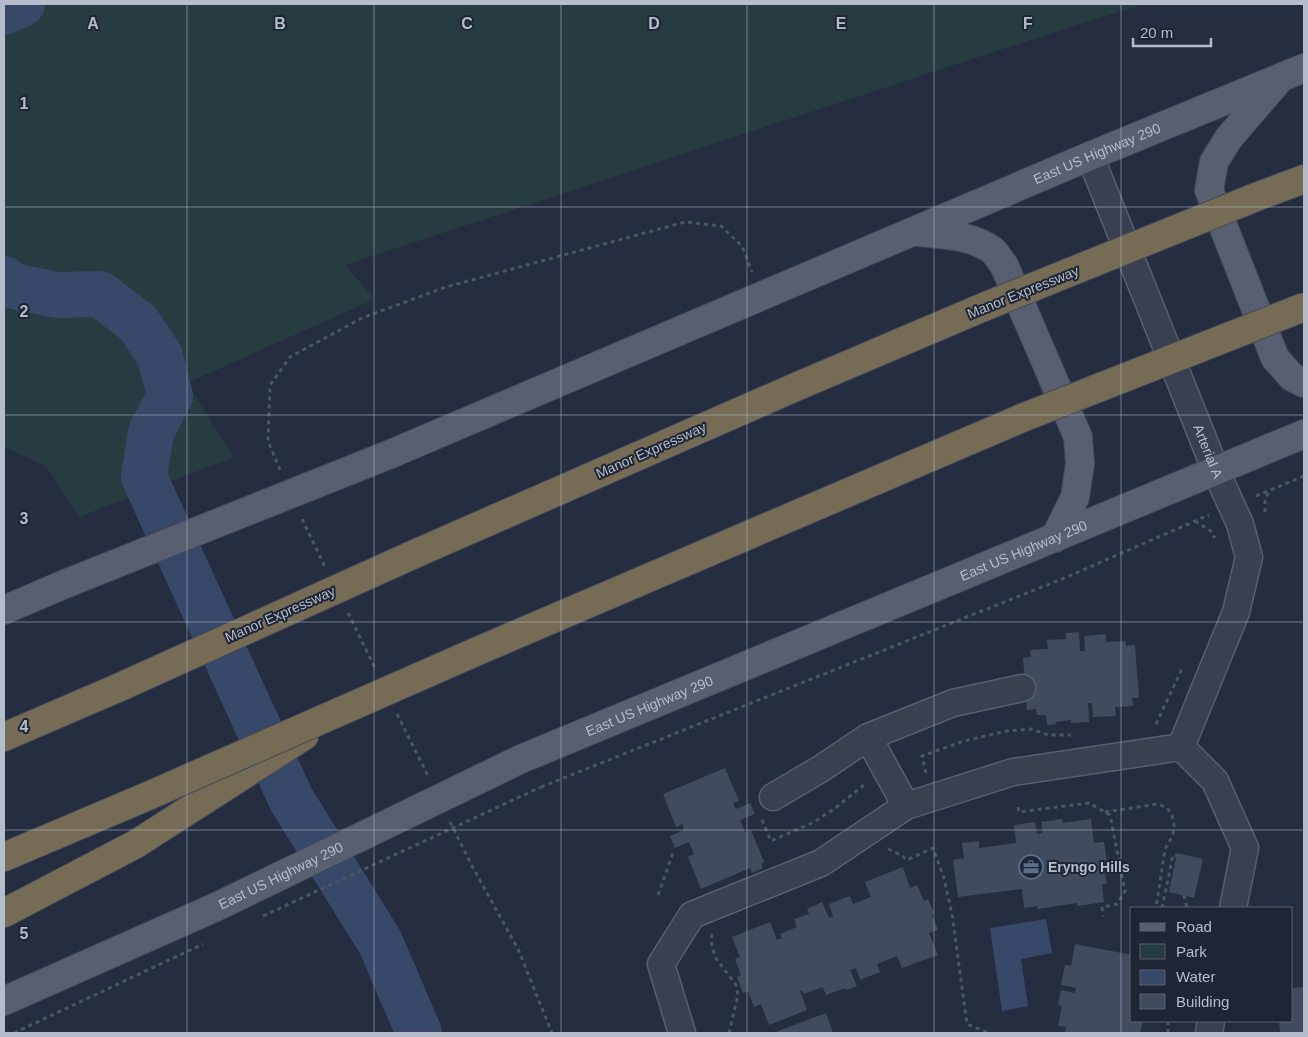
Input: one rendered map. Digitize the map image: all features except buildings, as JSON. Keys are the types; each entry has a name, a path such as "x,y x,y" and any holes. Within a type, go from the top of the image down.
{"highway":[{"name":"Manor Expressway","path":"4,737 798,386 986,306 1304,179"},
{"path":"4,857 480,650 1022,418 1304,308"},
{"path":"4,725 120,687"},
{"path":"4,913 136,844 345,710"}],"main road":[{"name":"East US Highway 290","path":"4,610 393,453 1090,156 1293,73"},
{"path":"1293,73 1228,139 1214,162 1209,190 1276,358 1292,377 1304,383"},
{"path":"913,232 950,234 976,242 992,251 1004,266 1078,437 1080,464 1074,497 1055,538"},
{"name":"East US Highway 290","path":"4,1001 216,907 521,759 1304,434"}],"street":[{"name":"Arterial A","path":"1090,156 1216,471 1240,524 1249,557 1236,612 1180,747"},
{"path":"766,805 868,737 953,703 1022,688"},
{"path":"868,737 906,806"},
{"path":"682,1033 661,964 692,915 821,863 906,806 1012,772 1180,747 1216,781 1245,848 1233,907"}],"path":[{"path":"262,917 541,787 1062,579 1304,476"},
{"path":"1195,521 1211,531 1219,544"},
{"path":"1152,730 1185,664"},
{"path":"927,776 922,756 964,741 1007,731 1032,729 1048,735 1075,735"},
{"path":"766,805 772,841 820,818 834,809 866,782"},
{"path":"1018,807 1019,812 1089,803 1110,815 1125,891 1117,904 1102,907 1103,916"},
{"path":"1104,812 1158,804 1167,808 1172,815 1173,835 1165,849 1156,907"},
{"path":"880,846 908,860 934,848 944,878 952,914 967,1024 989,1033"},
{"path":"658,895 673,853"},
{"path":"1162,907 1173,855 1177,856"},
{"path":"1184,896 1187,907"},
{"path":"712,926 711,941 715,957 736,984 738,996 729,1033"},
{"path":"14,1033 209,942"}],"green space":[{"path":"4,4 1145,4 345,265 375,299 187,383 234,457 79,517 46,466 4,447"}],"water":[{"path":"1046,919 1052,953 1021,959 1028,1006 1002,1011 990,928"}],"waterway":[{"path":"4,12 22,4"},
{"path":"4,279 8,285 57,295 100,294 138,323 160,356 170,396 151,432 144,477 291,799 380,942 419,1033"}],"place":[{"name":"Eryngo Hills","path":"1031,867"}]}
